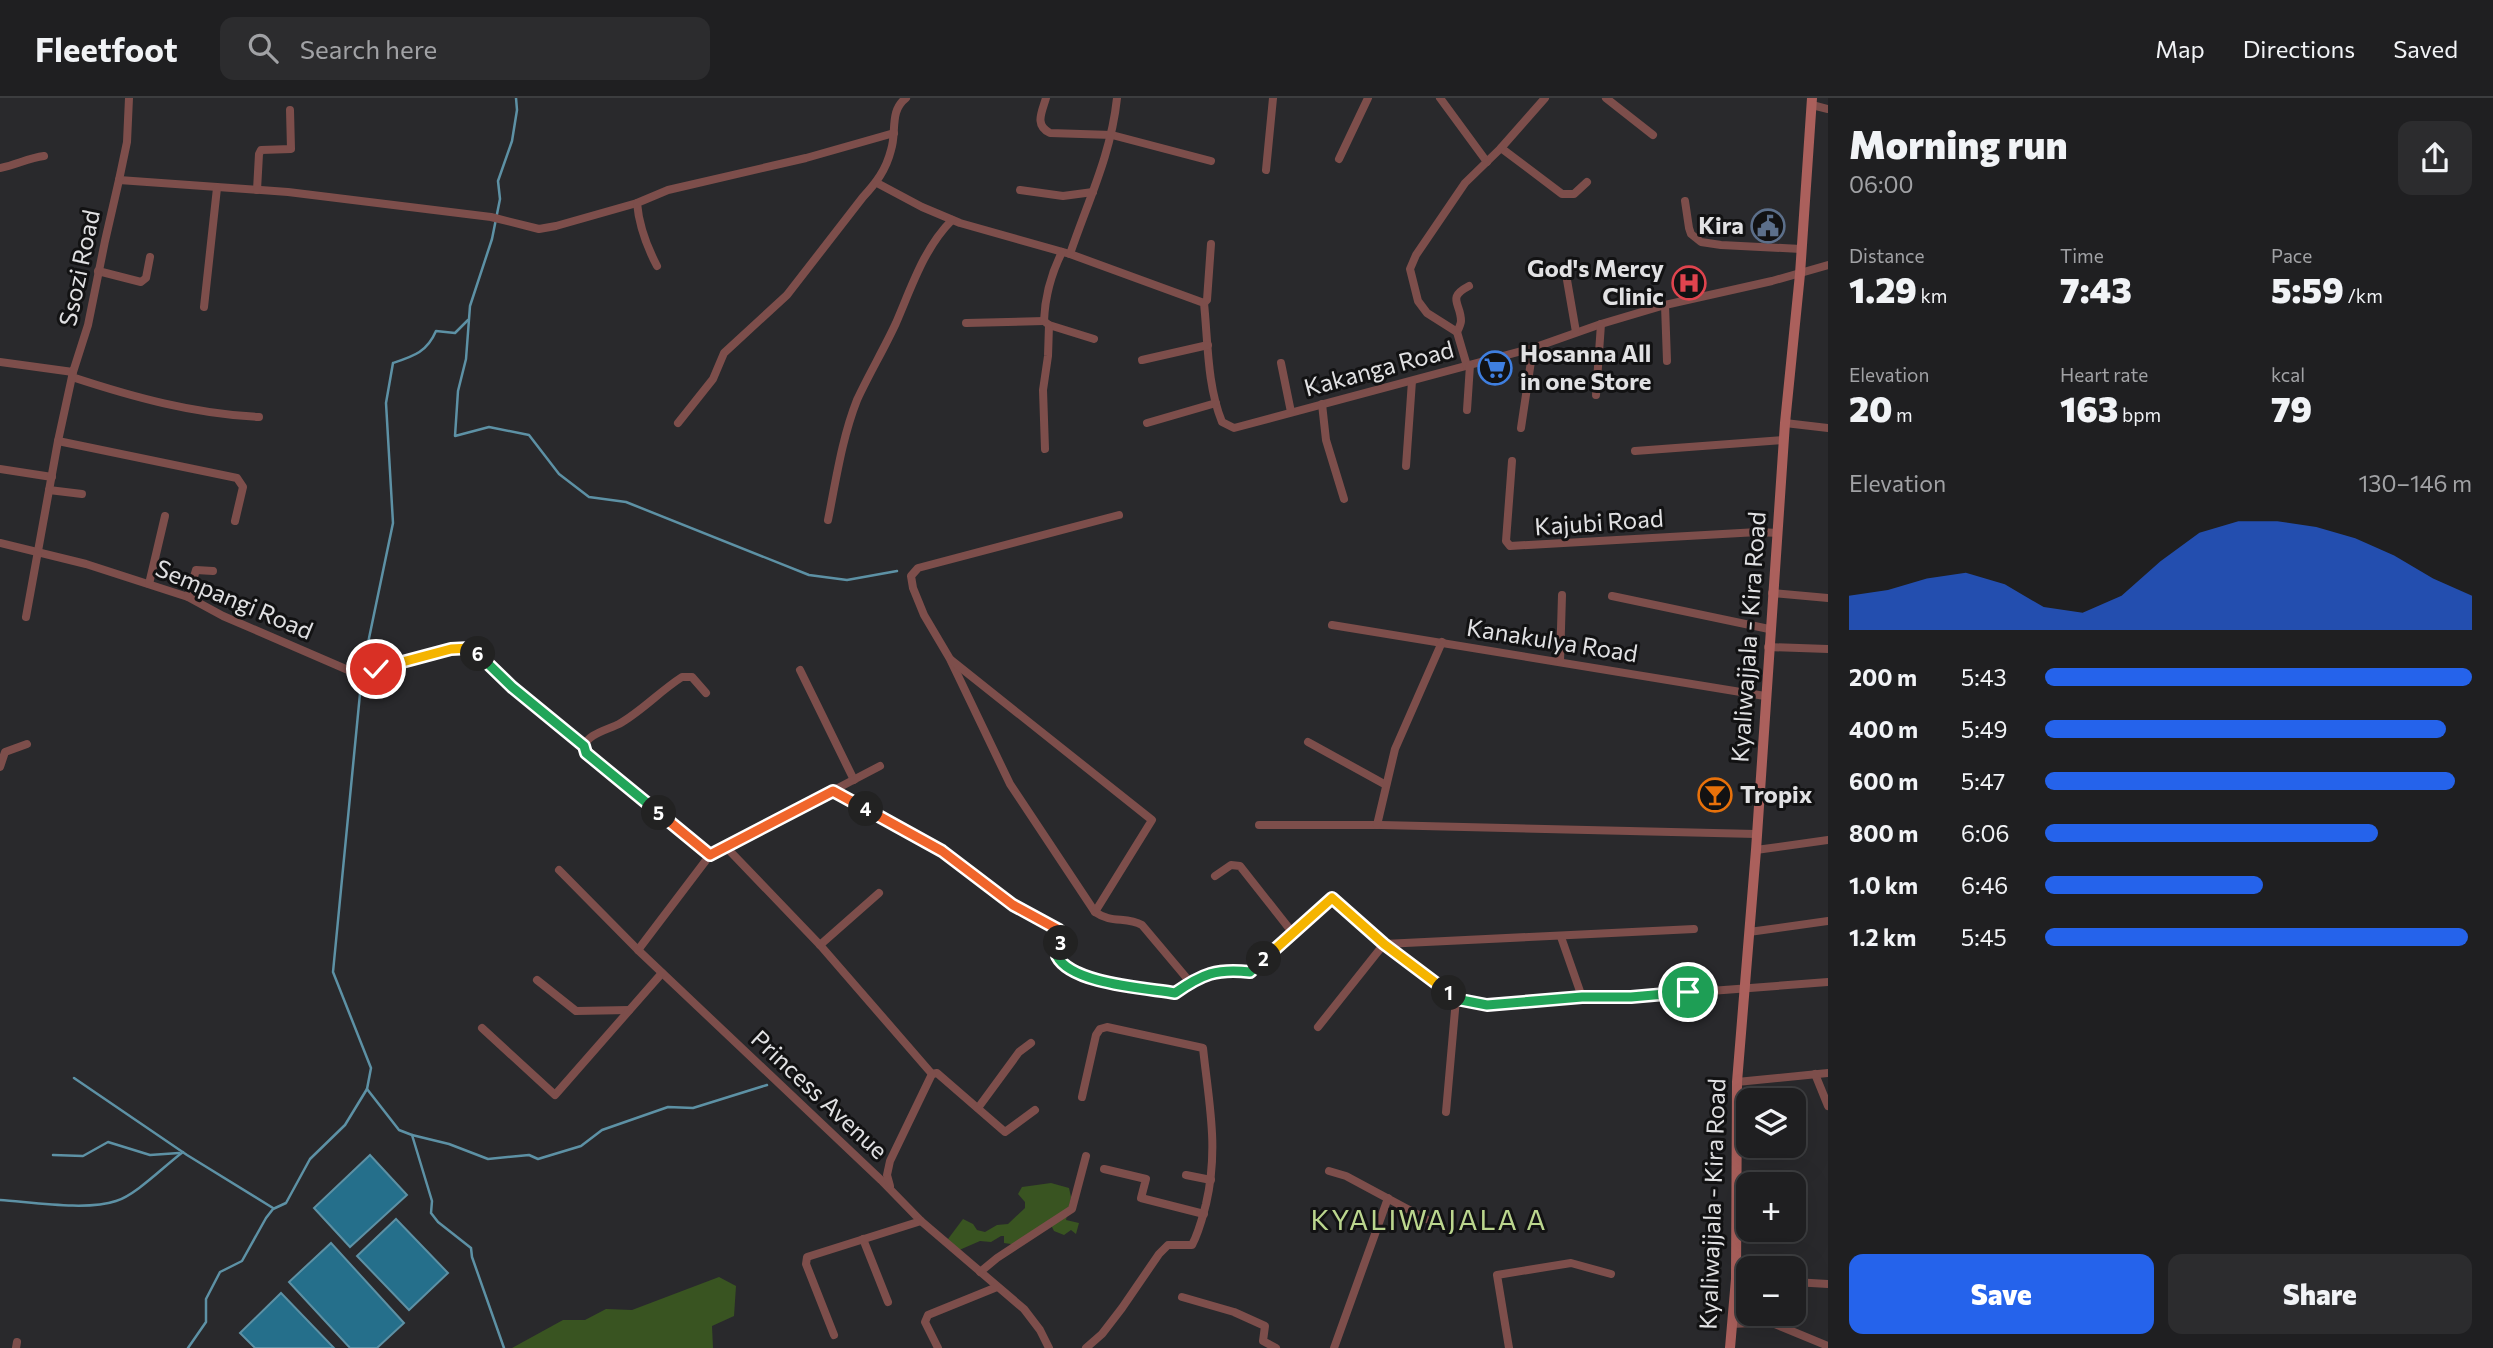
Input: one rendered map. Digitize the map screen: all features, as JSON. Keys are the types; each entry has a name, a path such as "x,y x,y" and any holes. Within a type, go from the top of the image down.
{"street":[{"name":"Ssozi Road","path":"26,617 72,375 88,325 120,180 127,142 129,98"},
{"path":"678,423 713,379 724,354 787,295 863,197 877,183 891,151 896,110 906,98"},
{"path":"1046,98 1040,122 1045,130 1055,133 1112,135 1211,161"},
{"path":"1045,449 1043,390 1048,356 1046,323 1050,281 1066,253 1105,161 1112,135 1116,98"},
{"path":"1266,170 1273,98"},
{"path":"1339,159 1368,98"},
{"path":"1440,98 1488,162"},
{"path":"1466,410 1469,366 1457,332 1427,313 1418,301 1410,269 1416,255 1465,183 1488,162 1545,98"},
{"path":"1606,98 1653,135"},
{"path":"1812,102 1828,109"},
{"name":"Kyaliwajjala - Kira Road","path":"1736,1256 1737,1082 1756,850 1769,629 1812,102"},
{"path":"257,190 261,150 291,149 290,110"},
{"path":"120,180 257,190 491,217 539,229 638,203 668,190 806,158 894,134"},
{"path":"1501,148 1562,194 1574,194 1587,182"},
{"path":"0,168 44,156"},
{"path":"877,183 953,220 1066,253 1204,303"},
{"path":"204,307 217,188"},
{"path":"1020,190 1063,196 1093,192"},
{"path":"1685,201 1691,234 1701,242 1801,249"},
{"path":"638,203 643,234 657,266"},
{"path":"828,520 846,435 858,400 923,260 943,229 953,220"},
{"path":"1147,423 1216,403 1204,303 1207,300 1210,244"},
{"path":"98,271 141,282 146,278 150,257"},
{"name":"Kakanga Road","path":"1216,403 1222,422 1234,428 1533,348 1664,305 1800,274 1828,265"},
{"path":"1567,280 1576,332"},
{"path":"1457,332 1462,319 1456,301 1457,295 1469,286"},
{"path":"1664,305 1667,360"},
{"path":"966,323 1046,323 1094,339"},
{"path":"1596,395 1601,324"},
{"path":"1142,360 1208,345"},
{"path":"1521,428 1533,348"},
{"path":"0,362 72,375 169,405 231,416 259,417"},
{"path":"1281,363 1291,412"},
{"path":"1406,466 1412,381"},
{"path":"1322,404 1329,452 1344,499"},
{"path":"1785,423 1828,428"},
{"path":"1635,451 1784,440"},
{"path":"58,441 237,478 243,487 235,521"},
{"name":"Kajubi Road","path":"1512,461 1506,541 1510,546 1778,533"},
{"path":"0,469 52,477"},
{"path":"49,490 82,494"},
{"path":"1119,515 918,568 911,576 924,615 950,659 1010,784 1095,912 1105,919 1142,925 1191,982"},
{"path":"149,584 165,516"},
{"name":"Sempangi Road","path":"0,543 86,564 188,597 348,670 376,669 451,649 470,648 512,687 584,746"},
{"path":"188,597 195,570 214,571"},
{"path":"1772,593 1828,598"},
{"path":"1560,662 1562,595"},
{"path":"1612,596 1769,629"},
{"name":"Kanakulya Road","path":"1332,625 1765,696"},
{"path":"1377,825 1395,749 1442,642"},
{"path":"1768,647 1828,649"},
{"path":"950,659 1152,820 1095,912"},
{"path":"800,670 854,780"},
{"path":"706,693 692,677 682,677 643,708 590,738 584,746 586,753 710,855"},
{"path":"1308,742 1386,785"},
{"path":"0,767 5,752 27,744"},
{"path":"638,950 710,855 880,766"},
{"path":"833,791 942,851 1013,905 1059,930 1061,942 1057,956 1061,964 1084,977 1175,993 1214,971 1250,972 1332,898 1384,944 1456,999 1487,1005 1828,982"},
{"path":"1259,825 1377,825 1756,834"},
{"path":"1756,850 1828,840"},
{"path":"726,846 821,945 932,1074"},
{"path":"1214,876 1231,865 1240,866 1292,932"},
{"name":"Princess Avenue","path":"559,870 638,950 891,1189 921,1221 1024,1309 1040,1330 1049,1348"},
{"path":"821,945 878,893"},
{"path":"1749,932 1828,920"},
{"path":"1318,1027 1384,944 1694,929"},
{"path":"1561,937 1582,997"},
{"path":"482,1028 555,1095 662,973"},
{"path":"537,980 576,1011 629,1010"},
{"path":"1446,1112 1456,999"},
{"path":"1082,1097 1096,1035 1100,1029 1107,1027 1203,1048 1214,1147 1211,1180 1198,1235 1192,1245 1168,1245 1102,1334 1087,1348"},
{"path":"978,1108 1019,1052 1031,1043"},
{"path":"932,1074 937,1073 1005,1132 1035,1110"},
{"path":"1737,1082 1828,1073"},
{"path":"891,1189 887,1175 890,1161 932,1074"},
{"path":"1815,1074 1828,1106"},
{"path":"980,1272 1072,1209 1086,1156"},
{"path":"1104,1169 1146,1178 1142,1198 1203,1214"},
{"path":"1329,1171 1346,1175 1426,1219"},
{"path":"1186,1175 1211,1180"},
{"path":"1334,1348 1388,1198"},
{"path":"834,1335 806,1260 810,1255 921,1221"},
{"path":"863,1239 887,1302"},
{"path":"1509,1348 1497,1275 1571,1263 1611,1274"},
{"name":"Kyaliwajjala - Kira Road","path":"1730,1348 1736,1279"},
{"path":"1806,1283 1828,1284"},
{"path":"938,1348 925,1322 928,1315 997,1287"},
{"path":"1182,1297 1234,1312 1265,1326 1263,1341 1276,1348"},
{"path":"1732,1324 1770,1322 1828,1346"}],"green space":[{"path":"1051,1183 1069,1188 1071,1197 1066,1220 1079,1223 1076,1234 1071,1230 1064,1235 1054,1231 1051,1225 1018,1245 1004,1243 1004,1236 1001,1236 991,1242 980,1241 957,1251 948,1239 963,1219 973,1224 977,1230 985,1232 997,1225 1008,1224 1025,1208 1025,1202 1018,1194 1022,1187"},
{"path":"719,1277 736,1286 734,1316 712,1326 713,1348 512,1348 563,1320 585,1320 606,1309 632,1310"}],"water":[{"path":"370,1155 407,1195 350,1247 314,1208"},
{"path":"396,1219 448,1273 409,1310 357,1256"},
{"path":"331,1243 404,1323 377,1348 350,1348 289,1282"},
{"path":"281,1293 334,1348 255,1348 240,1333"}],"waterway":[{"path":"516,98 517,110 512,141 498,181 500,199 492,239 470,306 466,359 458,391 455,436 489,427 529,435 559,474 589,497 626,502 809,575 847,580 897,571"},
{"path":"363,667 393,523 386,403 393,363 419,352 436,331 455,333 468,320"},
{"path":"188,1348 206,1322 206,1299 220,1272 242,1261 266,1218 273,1209 286,1203 310,1159 345,1125 367,1089 371,1068 333,972 362,673"},
{"path":"74,1078 187,1155 273,1208"},
{"path":"412,1135 449,1144 488,1159 529,1155 538,1159 581,1146 602,1130 668,1107 693,1108 767,1085"},
{"path":"367,1089 399,1130 412,1135 432,1201 431,1213 438,1222 471,1248 504,1348"},
{"path":"53,1155 83,1156 108,1142 150,1155 179,1153"},
{"path":"0,1200 75,1206 116,1201 141,1187 183,1152"}],"place":[{"name":"Kira","path":"1768,226"},
{"name":"God's Mercy Clinic","path":"1689,283"},
{"name":"Hosanna All in one Store","path":"1495,368"},
{"name":"Tropix","path":"1715,795"}],"district":[{"name":"KYALIWAJALA A","path":"1429,1220"}],"route":[{"path":"376,669 451,649 470,648 493,667 503,680 584,746 586,753 710,855 833,791 942,851 1013,905 1059,930 1061,942 1057,956 1061,964 1084,977 1175,993 1200,976 1214,971 1250,972 1332,898 1384,944 1456,999 1487,1005 1688,992"}]}
